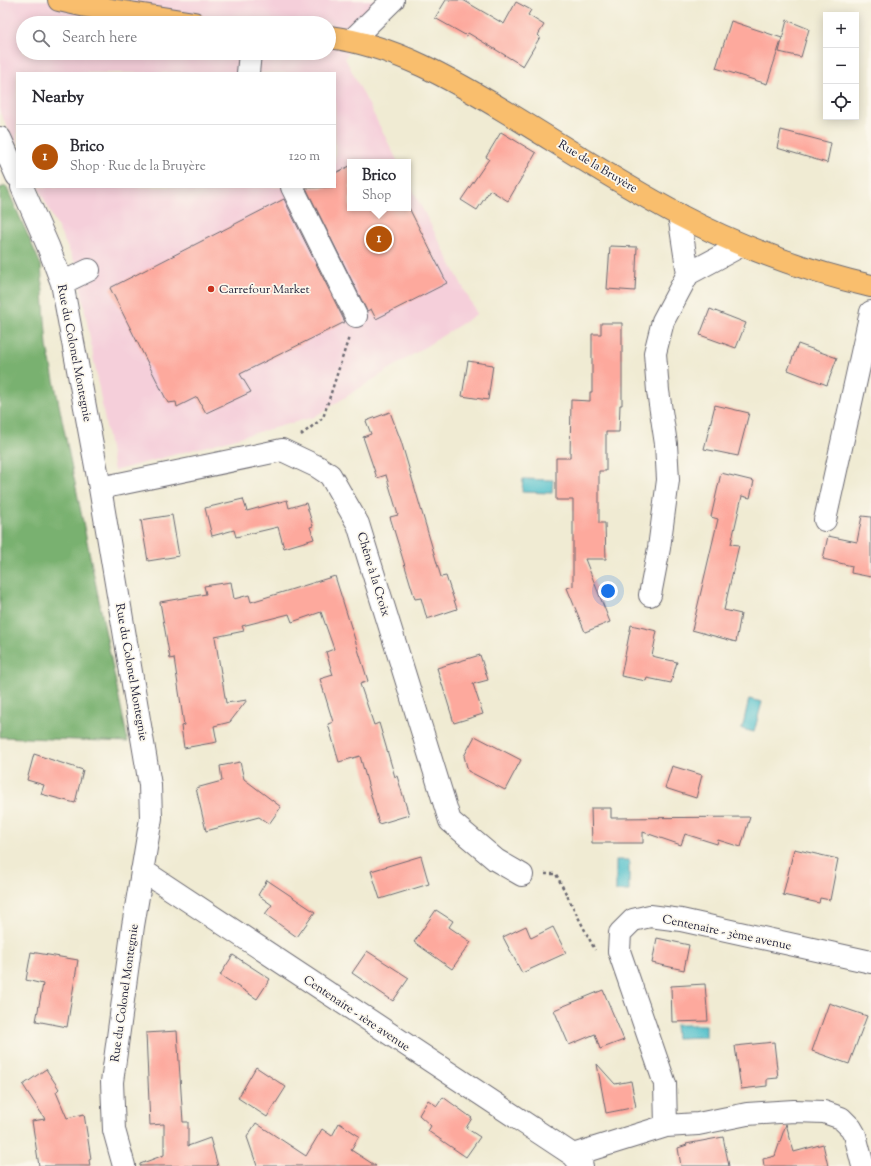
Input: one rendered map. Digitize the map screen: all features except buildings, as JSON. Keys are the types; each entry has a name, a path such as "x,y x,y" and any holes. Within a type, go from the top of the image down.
{"main road":[{"path":"59,0 87,3 157,16"},
{"name":"Rue de la Bruyère","path":"336,38 352,40 425,66 464,86 679,215 742,245 800,267 871,286"}],"street":[{"path":"352,40 393,0"},
{"path":"248,72 249,60"},
{"path":"0,138 16,174"},
{"name":"Rue du Colonel Montegnie","path":"22,188 48,246 62,283 100,488 150,785 152,818 142,870 112,1082 114,1130 124,1166"},
{"path":"292,188 356,316"},
{"path":"679,215 688,274"},
{"path":"650,595 659,548 668,480 666,444 656,378 656,353 663,321 688,274 742,245"},
{"path":"62,283 89,270"},
{"path":"825,520 871,312"},
{"path":"100,488 282,450"},
{"name":"Chêne à la Croix","path":"282,450 318,466 330,475 358,524 450,821 496,860 522,875"},
{"name":"Centenaire - 1ère avenue","path":"142,870 577,1160"},
{"name":"Centenaire - 3ème avenue","path":"666,1126 665,1084 619,951 620,933 633,920 650,916 681,920 871,962"},
{"path":"577,1160 666,1126 698,1124 747,1114 794,1111 824,1112 841,1118 855,1135 863,1166"}],"path":[{"path":"282,450 323,418 356,316"},
{"path":"522,875 556,874 596,952 619,951"}],"shaded area":[{"path":"0,0 389,0 345,58 396,159 347,159 347,211 411,211 411,187 477,314 314,417 114,471 77,267 38,188 336,188 336,72 16,72 16,144 0,113"}],"green space":[{"path":"6,186 41,265 47,346 128,742 0,737 0,188"}],"water":[{"path":"523,479 553,480 552,493 522,492"},
{"path":"749,699 762,702 754,732 742,729"},
{"path":"616,860 629,860 629,891 616,891"},
{"path":"675,1025 706,1025 706,1037 676,1038"}],"place":[{"name":"Brico","path":"379,239"},
{"name":"Carrefour Market","path":"211,289"}]}
